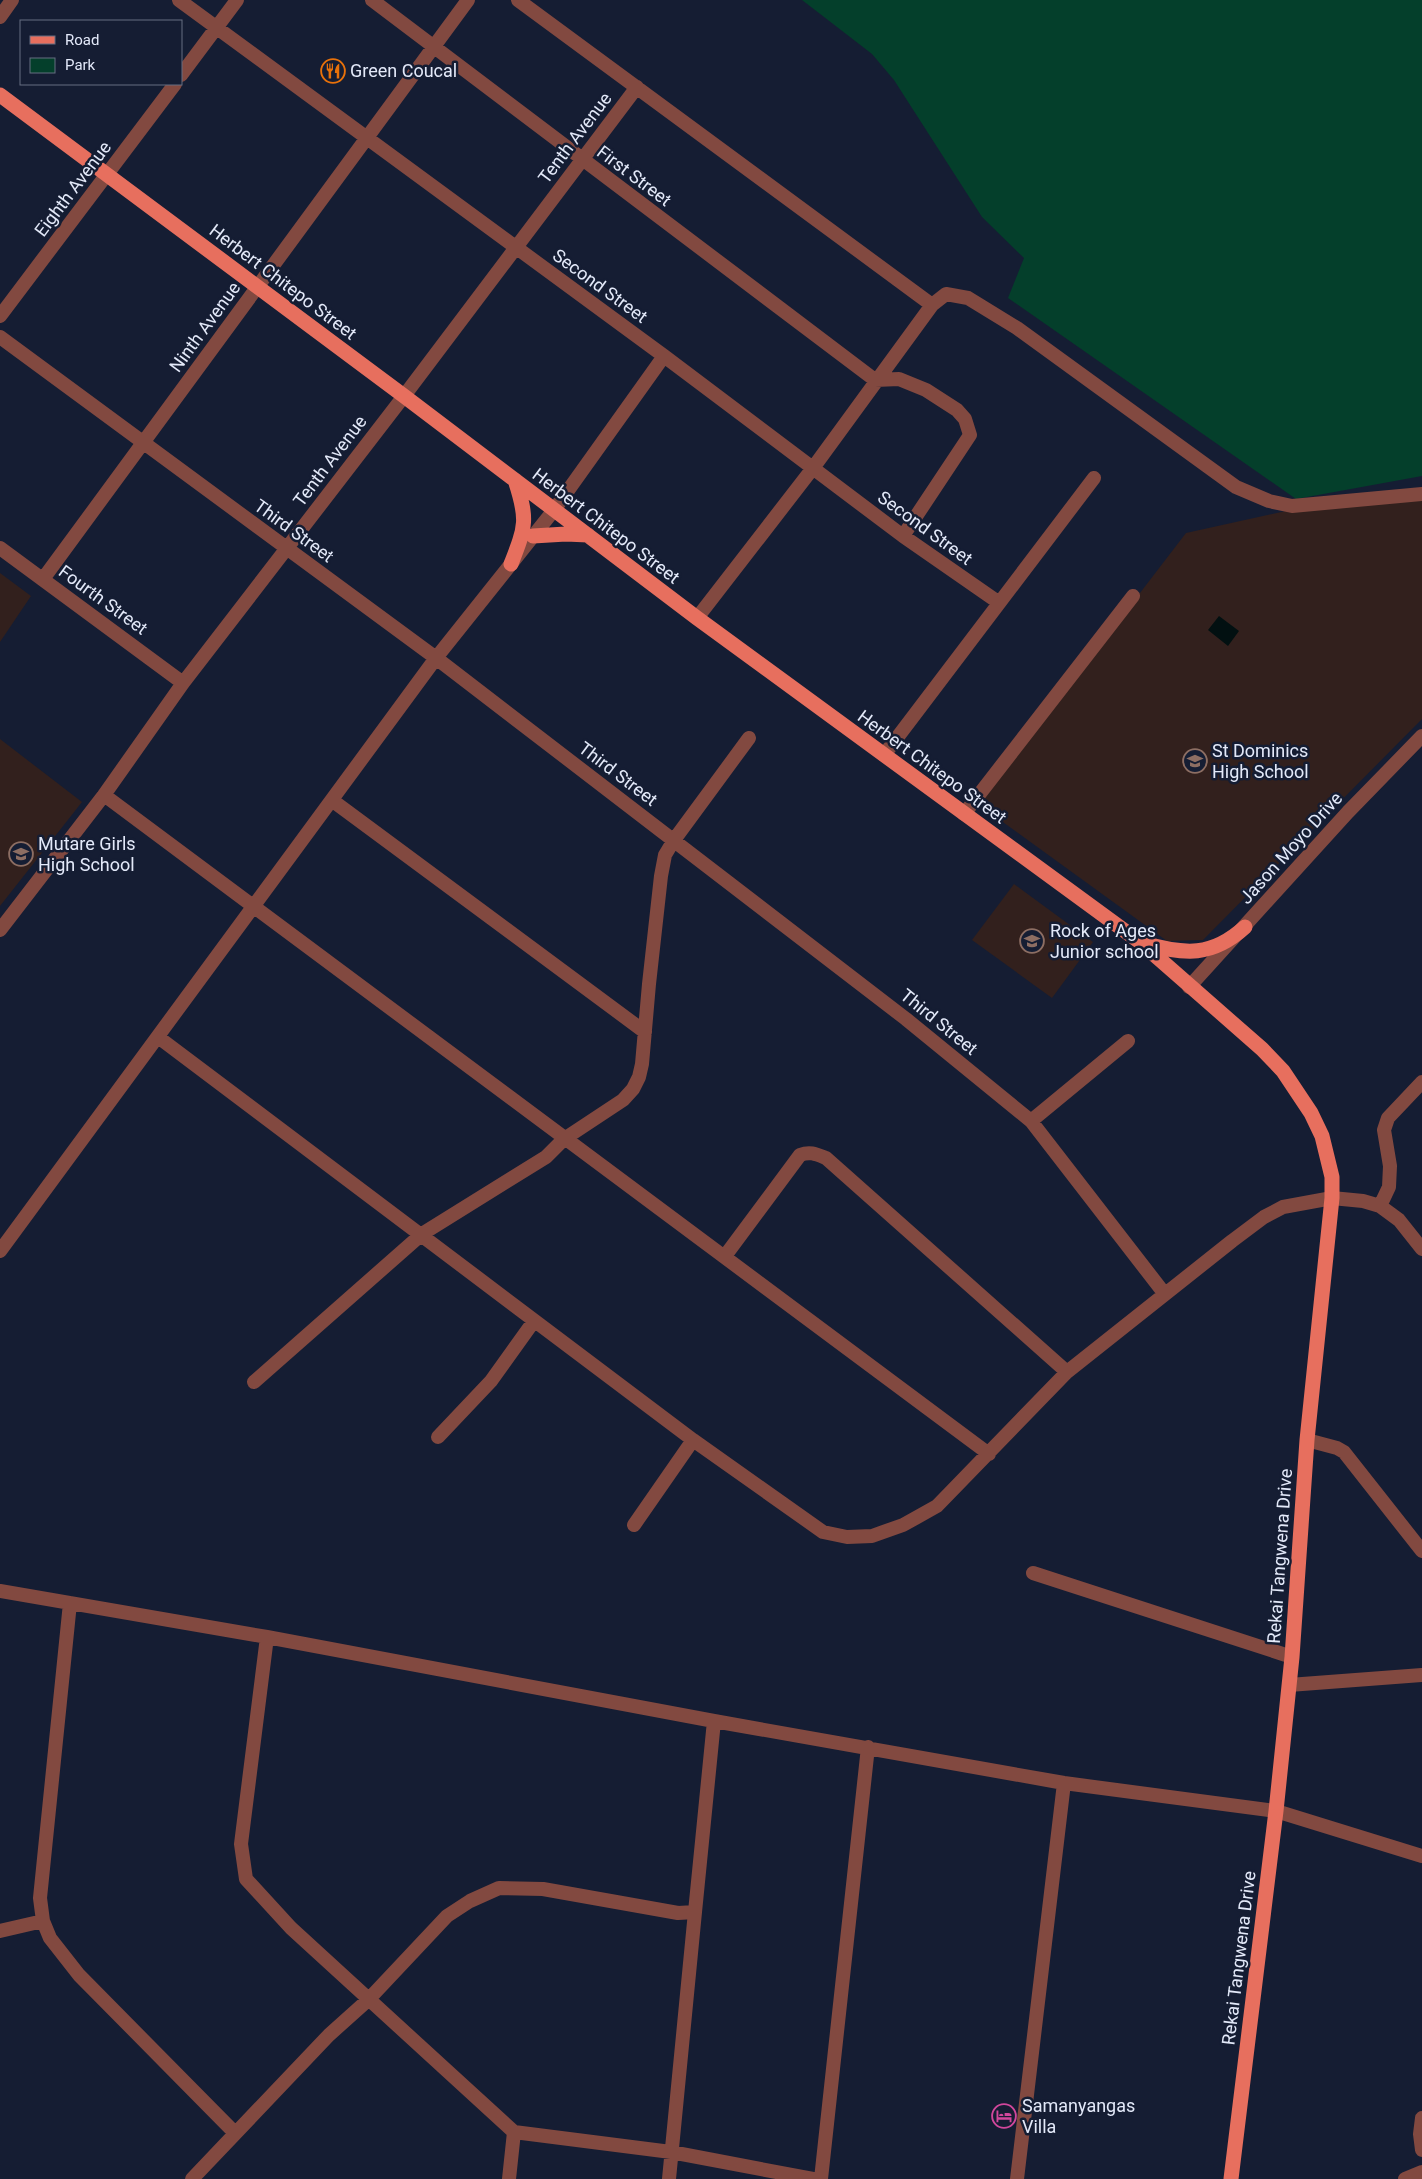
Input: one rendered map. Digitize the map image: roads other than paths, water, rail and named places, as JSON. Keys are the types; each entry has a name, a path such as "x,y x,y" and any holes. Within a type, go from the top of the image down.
{"main road":[{"name":"Herbert Chitepo Street","path":"0,96 404,396 697,618 1140,942 1189,987"},
{"path":"511,564 523,534 525,521 523,505 515,480"},
{"path":"533,536 588,535"},
{"path":"1140,942 1171,951 1207,950 1232,939 1245,927"},
{"name":"Rekai Tangwena Drive","path":"1189,987 1262,1049 1283,1071 1311,1113 1322,1136 1332,1177 1332,1198 1307,1440 1292,1657 1276,1812 1231,2179"}],"street":[{"path":"0,16 12,0"},
{"name":"Second Street","path":"179,0 664,356 903,536 998,602"},
{"path":"182,74 237,0"},
{"name":"First Street","path":"372,0 875,380"},
{"name":"Ninth Avenue","path":"43,579 468,0"},
{"path":"518,0 932,305"},
{"name":"Eighth Avenue","path":"0,316 174,85"},
{"name":"Tenth Avenue","path":"0,930 104,795 183,683 404,396 637,87"},
{"path":"910,288 968,298 1017,328 1236,487 1269,501 1292,506 1422,494"},
{"path":"697,618 813,468 875,380 932,305 946,294"},
{"name":"Third Street","path":"0,337 436,658 906,1019 1031,1120 1164,1293"},
{"path":"0,1251 333,801 436,658 554,510 664,356"},
{"path":"875,380 899,379 926,390 957,410 965,419 970,435 903,536"},
{"path":"884,755 998,602 1094,478"},
{"name":"Fourth Street","path":"0,548 183,683"},
{"path":"964,814 1133,596"},
{"name":"Jason Moyo Drive","path":"1189,987 1348,812 1422,736"},
{"path":"254,1382 422,1234 546,1157 564,1139 610,1110 633,1089 639,1077 642,1064 661,876 665,855 749,738"},
{"path":"104,795 989,1454"},
{"path":"333,801 645,1032"},
{"path":"158,1038 422,1234 693,1440 823,1532 847,1537 872,1536 903,1525 937,1506 1066,1372 1164,1293 1264,1217 1283,1207 1332,1198 1363,1201 1380,1206 1399,1220 1422,1249"},
{"path":"1031,1120 1128,1041"},
{"path":"1380,1206 1389,1188 1390,1166 1384,1130 1388,1118 1422,1082"},
{"path":"725,1256 800,1154 815,1153 826,1158 1066,1372"},
{"path":"438,1437 491,1381 534,1321"},
{"path":"634,1525 693,1440"},
{"path":"1307,1440 1344,1452 1422,1551"},
{"path":"1033,1572 1292,1657"},
{"path":"0,1591 267,1637 714,1721 1064,1783 1276,1812 1422,1856"},
{"path":"70,1603 40,1898 42,1921 50,1938 79,1975 235,2133"},
{"path":"267,1637 242,1844 246,1879 291,1928 514,2132 672,2152 813,2179"},
{"path":"1289,1685 1422,1675"},
{"path":"669,2179 714,1721"},
{"path":"821,2179 868,1747"},
{"path":"1017,2179 1064,1783"},
{"path":"192,2179 329,2036 368,2000 447,1916 470,1901 499,1888 543,1889 678,1913 694,1912"},
{"path":"0,1931 42,1921"},
{"path":"1422,2118 1420,2134 1422,2150"},
{"path":"509,2179 514,2132"},
{"path":"1406,2179 1422,2172"}],"place":[{"name":"Green Coucal","path":"333,71"},
{"name":"St Dominics High School","path":"1195,761"},
{"name":"Mutare Girls High School","path":"21,854"},
{"name":"Rock of Ages Junior school","path":"1032,941"},
{"name":"Samanyangas Villa","path":"1004,2116"}]}
